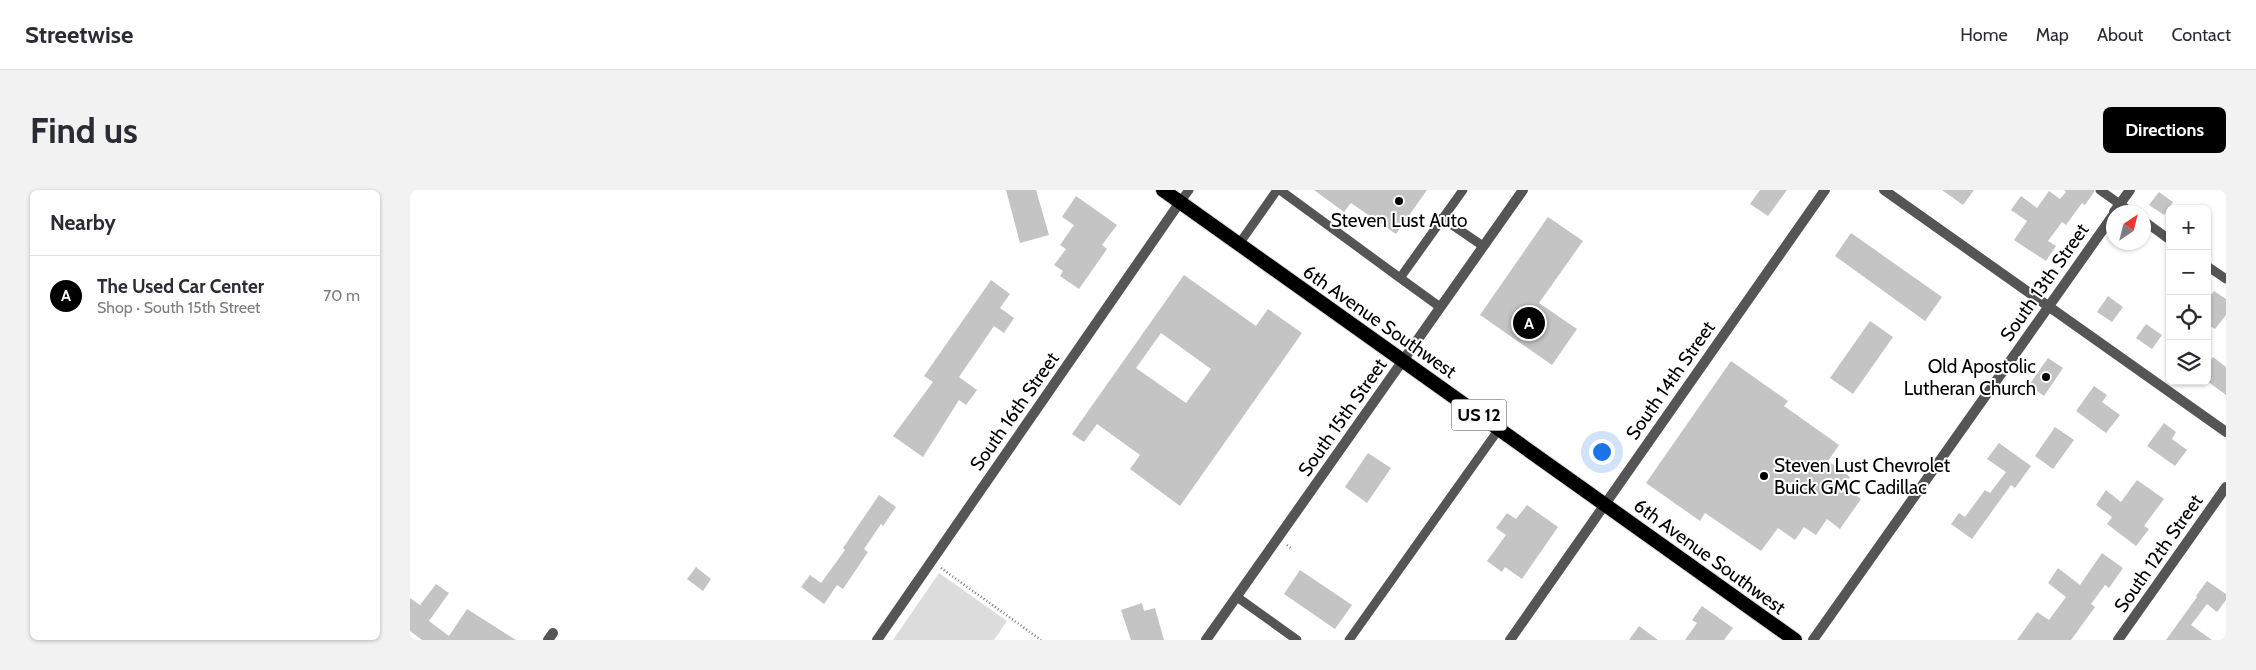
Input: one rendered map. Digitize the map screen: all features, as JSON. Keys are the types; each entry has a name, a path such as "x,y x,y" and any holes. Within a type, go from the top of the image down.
{"highway":[{"name":"6th Avenue Southwest","path":"1163,190 1795,640"}],"street":[{"name":"South 15th Street","path":"1207,640 1523,190"},
{"name":"South 14th Street","path":"1510,640 1825,190"},
{"path":"1884,190 2226,432"},
{"name":"South 13th Street","path":"2120,205 2130,190"},
{"name":"South 16th Street","path":"877,640 1180,202"},
{"name":"South 13th Street","path":"1813,640 2106,224"},
{"name":"South 12th Street","path":"2118,640 2226,487"}],"lane":[{"path":"1180,202 1189,190"},
{"path":"1239,244 1278,190 1440,307"},
{"path":"1400,278 1463,190"},
{"path":"2100,190 2112,205"},
{"path":"1442,218 1483,246"},
{"path":"2151,226 2166,237"},
{"path":"2211,269 2226,279"},
{"path":"1349,640 1499,429"},
{"path":"1237,597 1294,639"}],"path":[{"path":"932,562 1041,640"}],"shaded area":[{"path":"939,573 1007,621 994,640 893,640"}],"building":[{"path":"1006,190 1036,190 1049,235 1020,243"},
{"path":"1314,190 1427,190 1396,234 1351,203 1344,212"},
{"path":"1760,190 1787,190 1768,216 1750,204"},
{"path":"1942,190 1974,190 1963,205"},
{"path":"2064,190 2094,190 2094,192 2085,205 2082,203 2066,225 2062,222 2048,241 2056,246 2046,261 2014,240 2027,221 2011,210 2021,196 2037,208 2049,191 2060,199 2066,192"},
{"path":"2159,192 2173,202 2171,205 2166,205 2164,215 2149,205"},
{"path":"1076,196 1117,225 1102,245 1107,249 1079,289 1060,276 1063,271 1054,265 1066,249 1060,245 1074,225 1062,217"},
{"path":"1548,217 1583,241 1539,303 1577,329 1552,365 1480,315"},
{"path":"1851,233 1942,297 1925,321 1835,256"},
{"path":"1184,275 1256,326 1268,309 1302,333 1180,506 1130,469 1140,455 1097,424 1084,442 1072,434","holes":["1161,333 1211,369 1186,403 1136,368"]},
{"path":"991,280 1010,294 1000,308 1014,318 1004,333 994,326 959,377 977,390 966,405 959,400 923,457 893,436 933,382 924,376"},
{"path":"2214,291 2226,299 2226,315 2215,329 2211,326 2211,295"},
{"path":"2108,296 2123,307 2112,322 2097,312"},
{"path":"1870,321 1893,337 1853,394 1830,378"},
{"path":"2146,324 2162,335 2152,349 2136,338"},
{"path":"2213,357 2226,367 2226,395 2211,384 2211,360"},
{"name":"Old Apostolic Lutheran Church","path":"2048,358 2063,368 2044,396 2029,385"},
{"path":"1731,361 1788,401 1784,406 1839,445 1828,461 1850,477 1843,486 1861,499 1840,529 1827,519 1816,535 1804,527 1795,540 1778,528 1761,551 1705,513 1700,521 1646,483"},
{"path":"2094,386 2107,395 2102,402 2120,415 2106,433 2076,411"},
{"path":"2164,423 2176,432 2172,439 2187,450 2175,466 2147,446"},
{"path":"2055,427 2074,440 2053,469 2035,456"},
{"path":"1999,443 2031,466 2015,488 2011,485 1972,539 1951,524 1959,513 1965,517 1985,490 1990,493 2006,472 1987,459"},
{"path":"1368,453 1391,468 1367,503 1345,487"},
{"path":"2137,480 2164,499 2144,526 2149,529 2136,546 2107,524 2112,517 2096,505 2106,490 2121,502"},
{"path":"879,495 896,507 883,526 881,524 864,549 868,552 843,589 837,585 824,604 801,587 810,575 821,583 845,550 843,548"},
{"path":"1527,505 1558,527 1522,579 1505,567 1502,572 1487,561 1506,535 1496,528 1507,513 1516,519"},
{"path":"2102,553 2123,568 2109,588 2105,585 2091,604 2095,607 2071,640 2017,640 2037,612 2049,620 2066,597 2048,583 2058,568 2080,585"},
{"path":"696,567 711,579 703,591 687,579"},
{"path":"1300,570 1352,605 1335,629 1284,594"},
{"path":"2207,581 2226,594 2226,600 2217,612 2207,604 2191,625 2212,640 2166,640 2197,597"},
{"path":"436,584 449,593 429,621 449,636 467,609 516,640 422,640 410,631 410,598 420,605"},
{"path":"1142,603 1144,611 1155,608 1164,640 1131,640 1121,610"},
{"path":"1702,606 1733,628 1724,640 1685,640 1697,623 1692,620"},
{"path":"1639,626 1658,640 1629,640"}],"place":[{"name":"Steven Lust Auto","path":"1399,201"},
{"name":"The Used Car Center","path":"1529,323"},
{"name":"Old Apostolic Lutheran Church","path":"2046,377"},
{"name":"Steven Lust Chevrolet Buick GMC Cadillac","path":"1764,476"}]}
